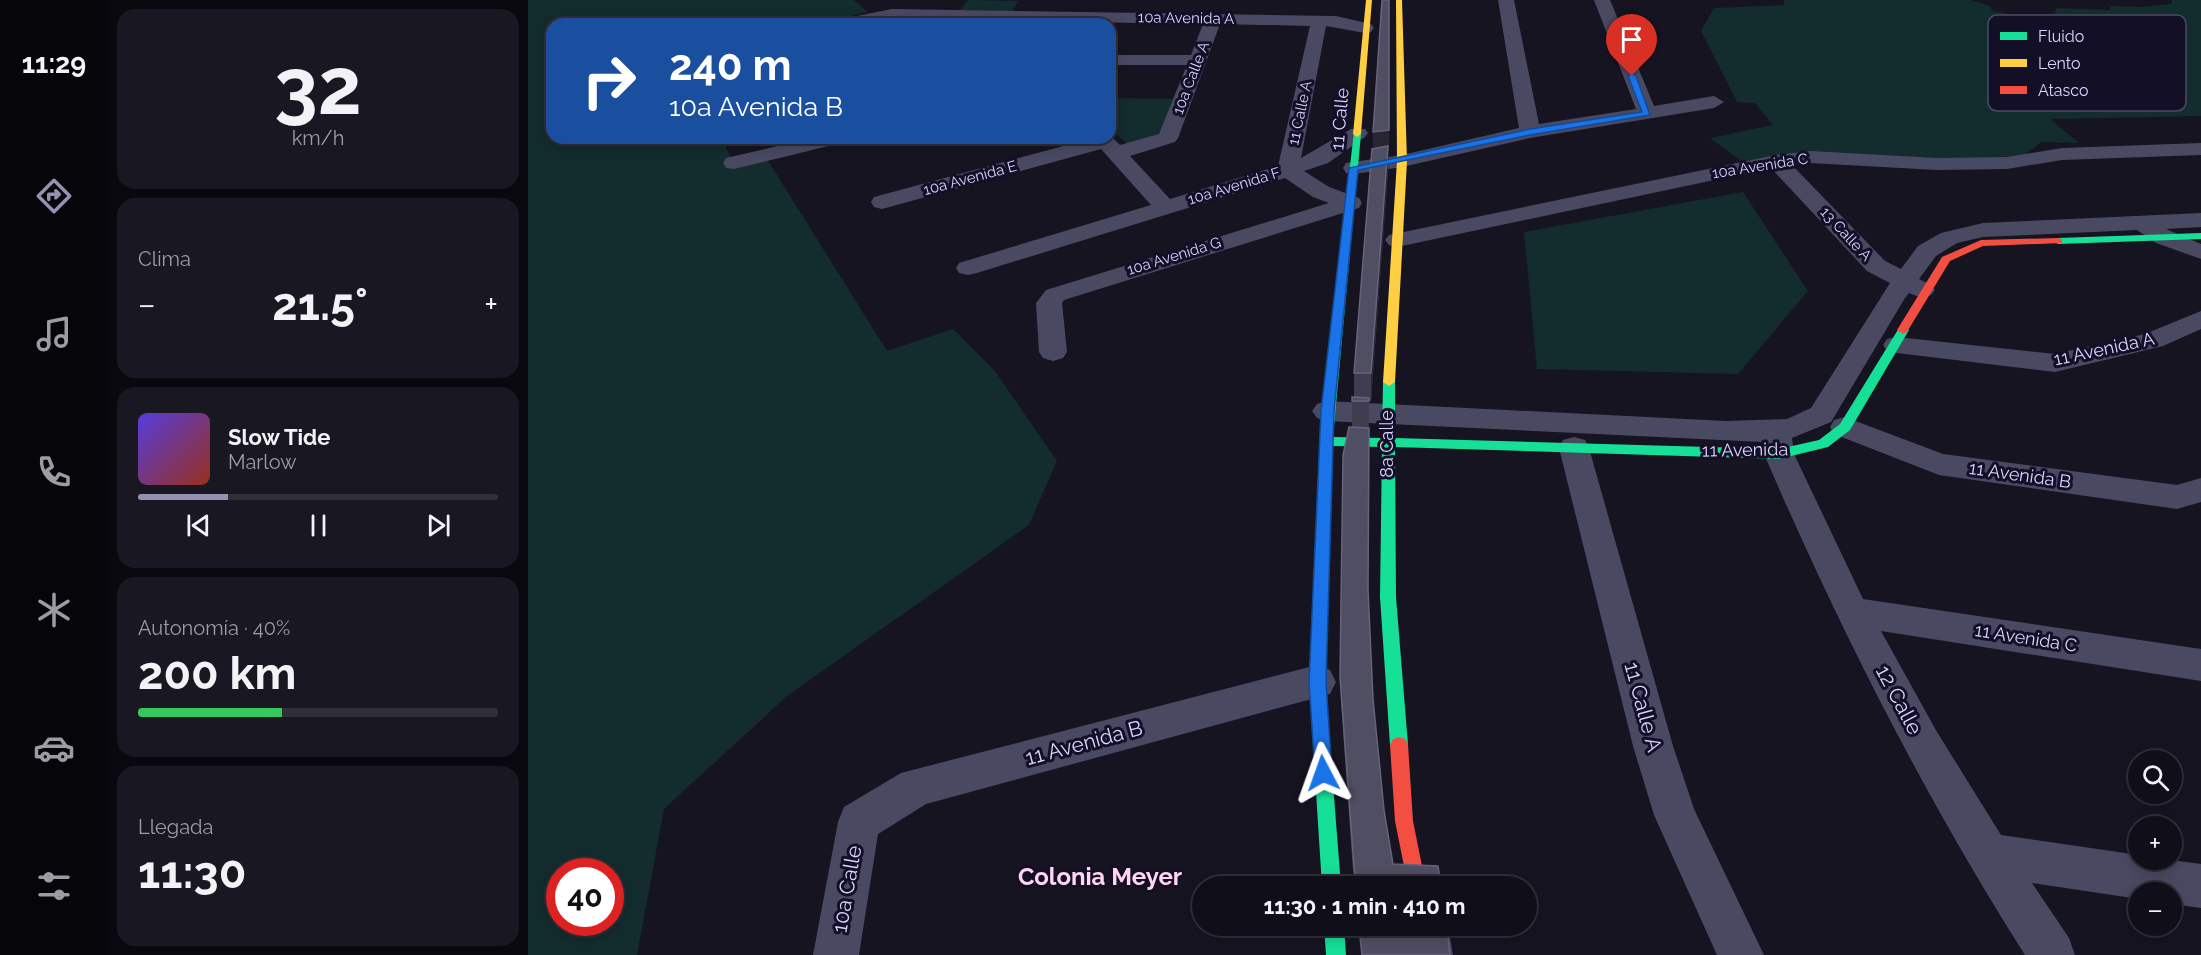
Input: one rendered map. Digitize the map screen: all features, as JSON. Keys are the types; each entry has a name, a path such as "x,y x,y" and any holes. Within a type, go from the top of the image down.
{"street":[{"path":"874,0 892,14"},
{"name":"8a Calle","path":"1399,0 1402,160 1387,428 1389,609 1404,821 1415,876"},
{"path":"1506,0 1530,132"},
{"path":"1602,0 1647,113"},
{"name":"10a Avenida A","path":"872,18 892,14 955,18"},
{"name":"10a Avenida A","path":"1116,19 1214,18 1328,21 1367,14"},
{"name":"11 Calle","path":"1330,876 1317,682 1328,441 1327,411 1351,203 1367,14"},
{"name":"10a Calle A","path":"1168,138 1214,18"},
{"name":"11 Calle A","path":"1328,21 1288,170 1321,192 1351,203"},
{"path":"1116,60 1197,60"},
{"path":"1354,168 1530,132 1714,102"},
{"name":"10a Avenida F","path":"968,268 992,260 974,256 974,251 981,246 1074,218 1088,218 1104,226 1288,170 1320,158 1358,133"},
{"name":"10a Avenida E","path":"1116,143 1168,138"},
{"path":"734,164 804,144"},
{"path":"1108,144 1165,207"},
{"name":"10a Avenida E","path":"890,200 1042,159 1108,144"},
{"name":"10a Avenida C","path":"1396,240 1776,161 1810,157 1937,164 2007,163 2062,154 2201,149"},
{"name":"13 Calle A","path":"1776,161 1876,266 1915,287"},
{"name":"10a Avenida G","path":"1053,352 1049,303 1055,295 1351,203"},
{"name":"11 Avenida","path":"2153,231 2201,220"},
{"name":"11 Avenida","path":"1327,411 1387,428 1574,448 1777,442 1823,444 1845,427 1897,345 1927,251 1949,237 1983,230 2153,231 2201,237"},
{"path":"2153,231 2201,252"},
{"name":"11 Avenida","path":"1328,441 1387,428 1726,431 1777,442 1821,415 1915,287"},
{"name":"11 Avenida A","path":"1897,345 2055,363 2153,340 2201,319"},
{"name":"11 Avenida B","path":"1845,427 1939,464 2177,496 2201,490"},
{"name":"12 Calle","path":"1777,442 1852,612 1903,709 1986,855 2052,955"},
{"name":"11 Calle A","path":"1574,448 1653,746 1675,815 1741,955"},
{"name":"11 Avenida C","path":"1852,612 2201,665"},
{"name":"11 Avenida B","path":"859,822 916,787 1317,682"},
{"name":"10a Calle","path":"836,955 859,822"},
{"path":"1986,855 2201,886"},
{"path":"1335,936 1336,955"},
{"path":"1427,936 1430,955"}],"green space":[{"path":"528,0 854,0 868,12 842,18 546,18 546,144 724,144 736,167 767,159 887,351 953,329 995,371 1057,461 1029,525 787,696 664,809 637,955 528,955"},
{"path":"968,0 1018,1 1013,11 960,10"},
{"path":"1784,0 1970,0 1990,6 1992,11 2015,15 1988,15 1988,111 2186,111 2186,15 2055,15 2056,8 2110,10 2110,6 2141,7 2171,4 2172,0 2201,0 2201,116 2050,119 2079,143 2042,142 2024,155 1937,163 1786,157 1748,166 1710,138 1773,125 1755,103 1737,102 1701,31 1714,8 1784,5"},
{"path":"1116,98 1178,99 1163,135 1127,144 1116,134"},
{"path":"1743,192 1808,291 1738,374 1537,369 1524,232"}],"building":[{"path":"1382,0 1389,0 1389,130 1373,132"},
{"path":"1388,146 1371,373 1354,373 1372,149"},
{"path":"1352,397 1369,398 1369,401 1352,401"},
{"path":"1349,427 1369,428 1368,589 1373,699 1384,810 1393,864 1438,866 1440,876 1356,876 1340,677 1343,455"},
{"path":"1360,937 1448,937 1450,955 1362,955"}],"traffic: fast":[{"path":"1330,876 1317,682 1327,411 1357,134"},
{"path":"2058,241 2201,236"},
{"path":"1328,441 1779,454 1823,444 1845,427 1903,330"},
{"path":"1389,382 1388,597 1399,745"},
{"path":"1335,936 1336,955"}],"traffic: slow":[{"path":"1357,134 1369,0"},
{"path":"1389,382 1402,161 1399,0"}],"traffic: jam":[{"path":"1903,330 1946,259 1981,243 2058,241"},
{"path":"1399,745 1404,821 1415,876"}],"district":[{"name":"Colonia Meyer","path":"1100,877"}],"route":[{"path":"1323,773 1317,682 1328,441 1327,411 1354,168 1530,132 1647,113 1632,76"}]}
